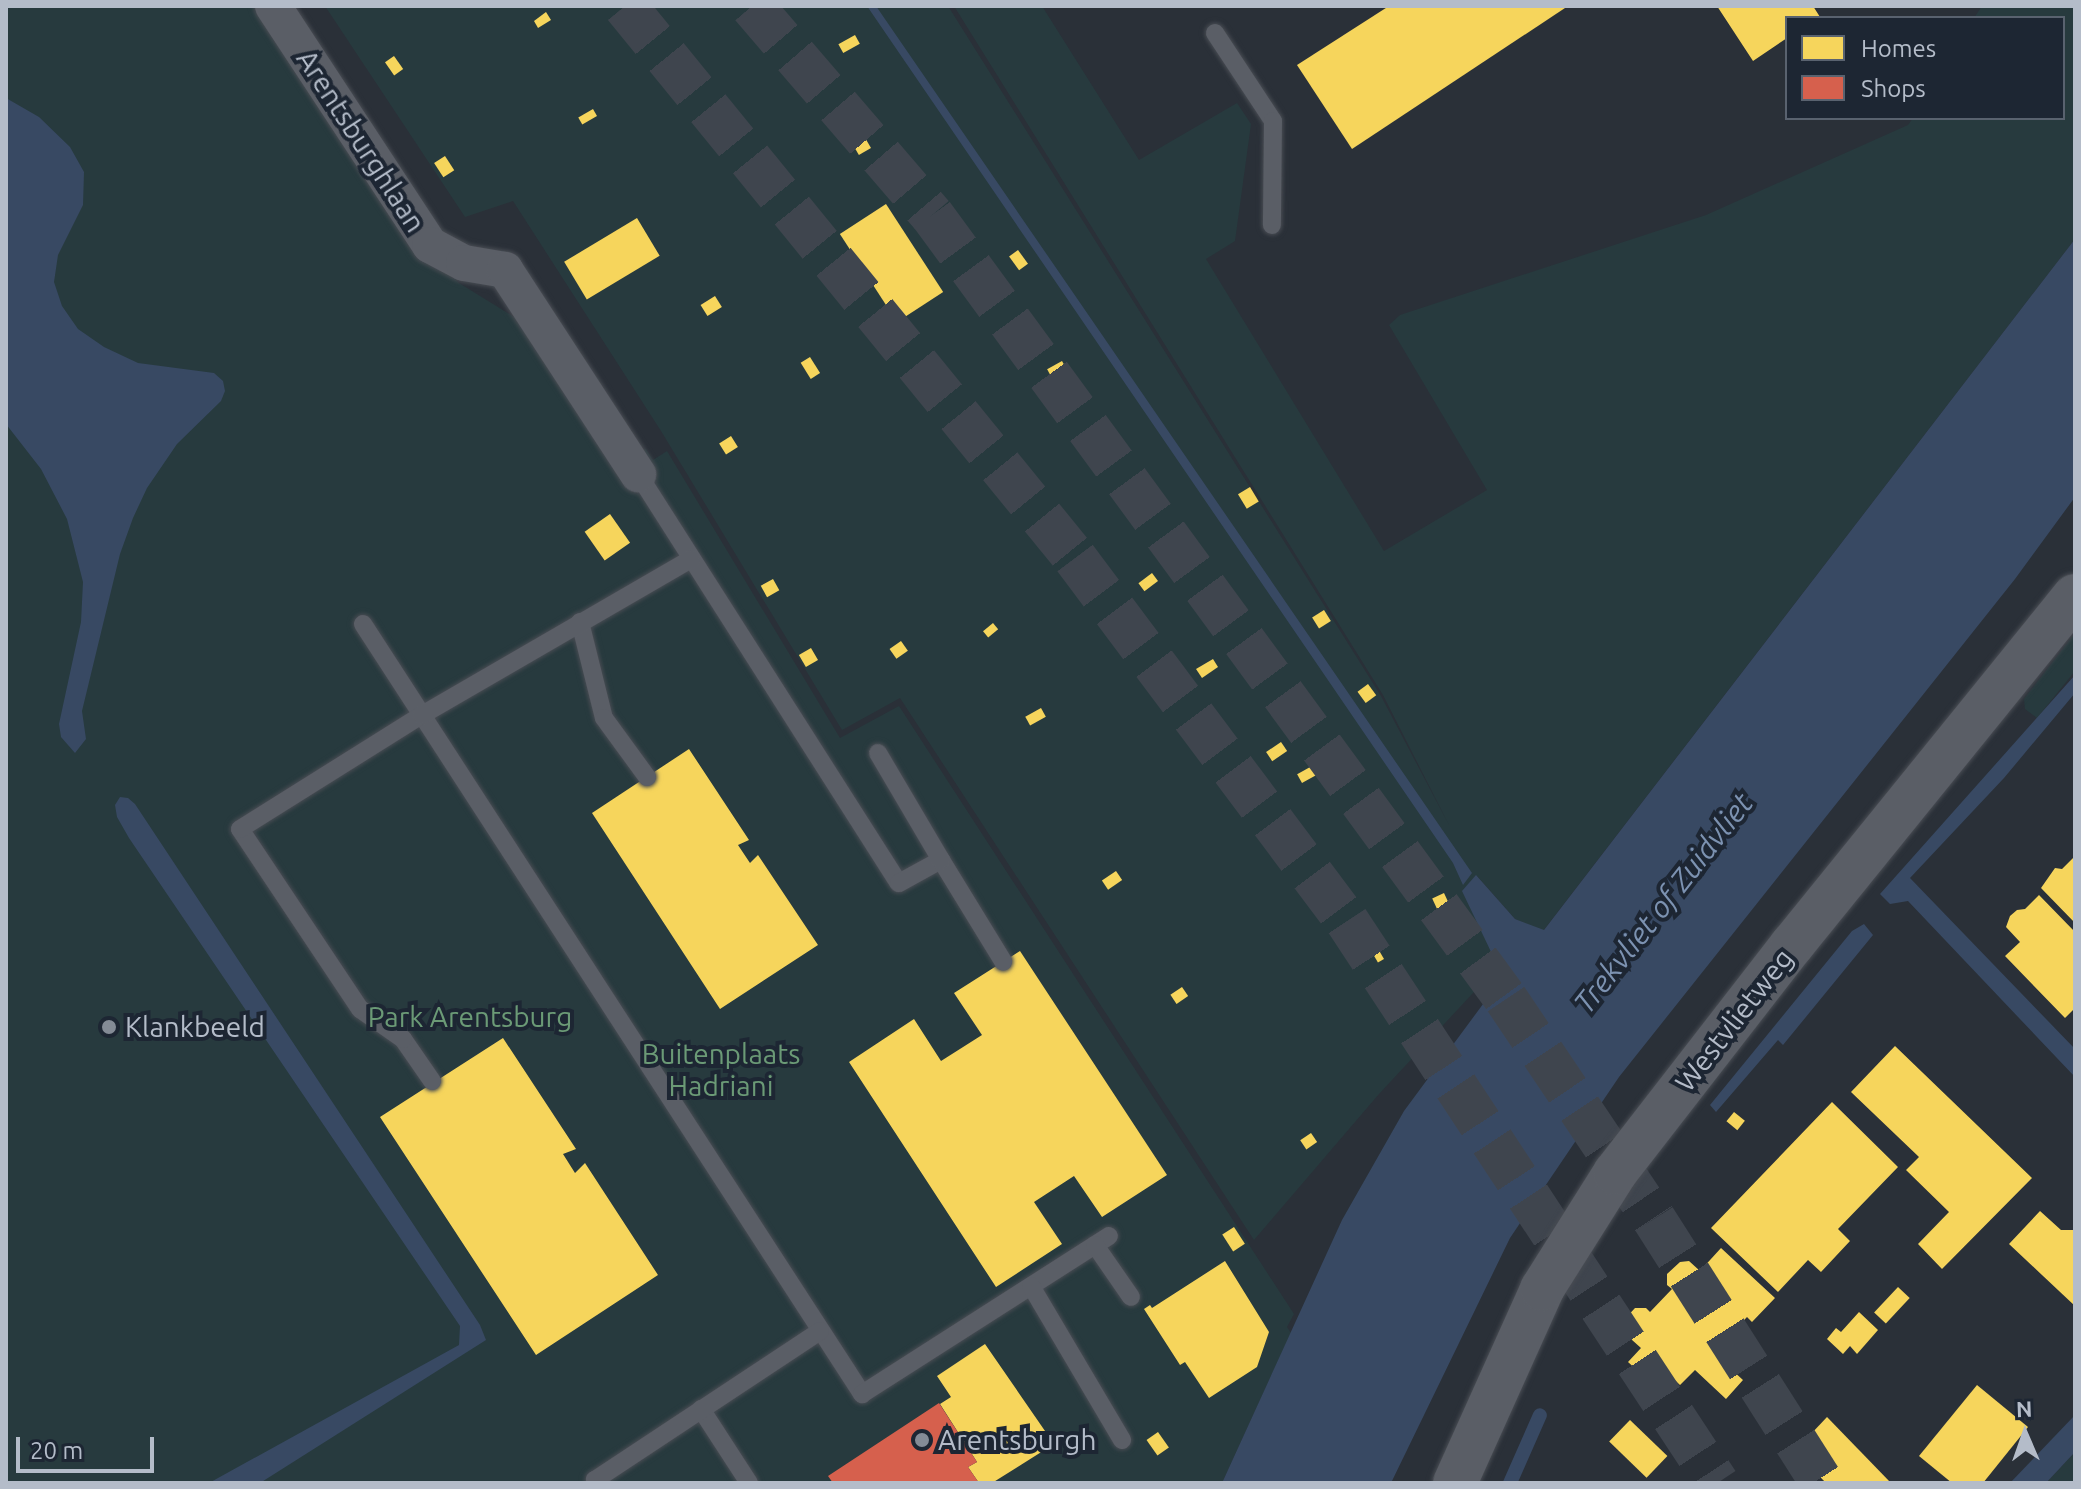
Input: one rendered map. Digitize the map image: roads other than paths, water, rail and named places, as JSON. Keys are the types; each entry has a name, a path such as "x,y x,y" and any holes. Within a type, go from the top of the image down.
{"street":[{"name":"Arentsburghlaan","path":"273,6 430,245 464,263 505,270 638,474"},
{"name":"Westvlietweg","path":"1455,1483 1542,1289 1615,1173 1792,945 2075,596"}],"lane":[{"path":"1215,33 1273,121 1272,225"},
{"path":"638,474 899,883 941,860"},
{"path":"432,1081 403,1039 360,1009 240,829 422,715 691,559"},
{"path":"580,622 604,718 647,777"},
{"path":"363,624 862,1394 1102,1241 1131,1297"},
{"path":"878,753 1003,961"},
{"path":"1031,1286 1122,1440"},
{"path":"597,1483 595,1480 820,1331"},
{"path":"701,1409 749,1483"}],"water":[{"path":"867,6 876,6 1472,873 1463,885 1453,863"},
{"path":"6,98 39,117 70,147 84,172 83,205 58,255 54,282 62,306 78,329 104,347 138,363 214,373 223,381 225,391 221,401 177,444 147,488 133,518 120,554 82,711 86,739 75,753 61,737 59,724 81,622 83,582 67,519 41,469 6,424"},
{"name":"Trekvliet of Zuidvliet","path":"2075,239 2075,497 2015,579 1619,1077 1510,1238 1391,1483 1222,1483 1342,1220 1404,1111 1503,977 1462,891 1476,875 1515,919 1544,930"},
{"path":"2075,675 2075,693 2004,778 1910,878 2075,1049 2075,1077 1908,901 1890,904 1880,894"},
{"path":"120,797 128,798 135,804 480,1325 486,1340 260,1483 209,1483 459,1345 460,1326 129,838 117,817 115,805"},
{"path":"1864,924 1873,935 1783,1045 1778,1040 1716,1112 1710,1105 1852,931"},
{"path":"2075,1415 2075,1452 2046,1483 2010,1483"}],"waterway":[{"path":"1510,1483 1540,1415"}],"tunnel":[{"path":"625,6 1075,558 1347,921 1717,1483"},
{"path":"752,6 932,215 1506,999 1654,1219 1822,1483"}],"place":[{"name":"Klankbeeld","path":"109,1027"},
{"name":"Arentsburgh","path":"922,1440"}],"park label":[{"name":"Park Arentsburg","path":"470,1017"},
{"name":"Buitenplaats Hadriani","path":"721,1070"}]}
